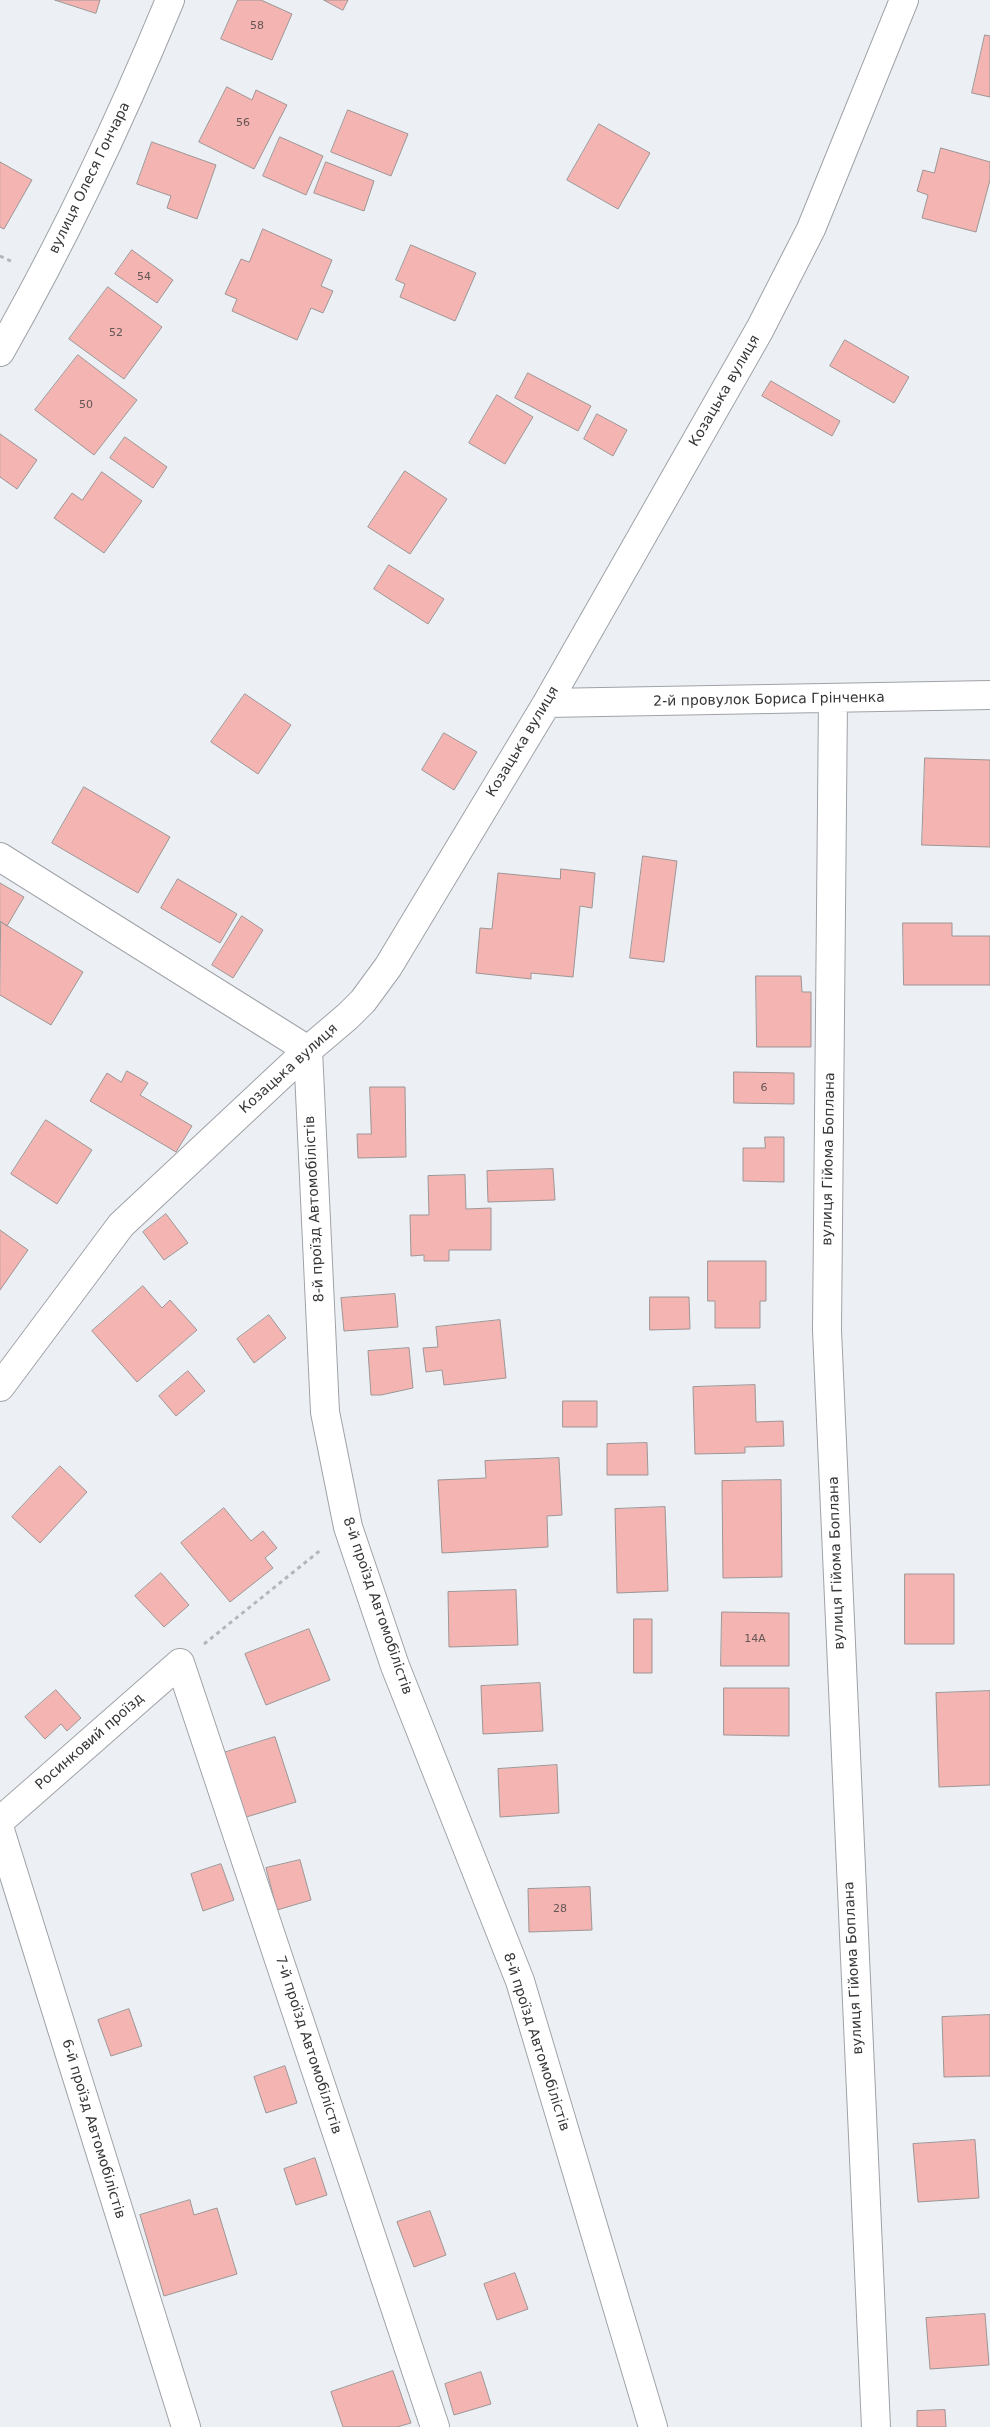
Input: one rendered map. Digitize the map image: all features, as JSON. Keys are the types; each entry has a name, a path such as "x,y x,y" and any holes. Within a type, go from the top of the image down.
{"street":[{"name":"вулиця Олеся Гончара","path":"0,352 44,274 105,152 170,0"},
{"name":"Козацька вулиця","path":"0,1387 122,1224 363,1001 388,967 547,703 760,329 811,229 904,0"},
{"name":"2-й провулок Бориса Грінченка","path":"547,703 990,695"},
{"name":"вулиця Гійома Боплана","path":"833,699 827,1330 876,2427"},
{"path":"0,857 308,1050"},
{"name":"8-й проїзд Автомобілістів","path":"308,1050 325,1412 348,1527 395,1666 520,1981 653,2427"},
{"name":"Росинковий проїзд","path":"0,1821 180,1663"},
{"name":"7-й проїзд Автомобілістів","path":"180,1663 435,2427"},
{"name":"6-й проїзд Автомобілістів","path":"0,1830 186,2427"}],"path":[{"path":"180,1663 348,1527"}],"building":[{"path":"55,0 100,0 96,13"},
{"path":"238,0 261,0 292,14 272,60 221,39"},
{"path":"324,0 348,0 343,10"},
{"path":"985,35 990,36 990,97 972,93"},
{"path":"227,87 252,100 256,90 287,105 254,169 199,142"},
{"path":"348,110 408,134 391,176 331,152"},
{"path":"599,124 650,153 618,209 567,180"},
{"path":"280,137 323,156 306,195 263,176"},
{"path":"152,142 216,165 197,219 167,208 171,196 137,184"},
{"path":"941,148 990,162 990,180 976,232 922,218 928,195 917,191 923,170 934,173"},
{"path":"0,162 32,180 4,229 0,227"},
{"path":"326,162 374,181 364,211 314,193"},
{"path":"263,229 332,260 321,286 333,291 323,313 311,308 297,340 232,311 237,299 225,294 241,259 249,262"},
{"path":"411,245 476,273 455,321 400,297 405,284 396,280"},
{"path":"132,250 173,280 157,303 115,274"},
{"path":"108,287 162,327 124,379 69,339"},
{"path":"845,340 909,377 894,403 830,366"},
{"path":"78,355 137,400 94,455 35,410"},
{"path":"528,373 591,406 578,431 515,398"},
{"path":"771,381 840,421 832,436 762,396"},
{"path":"497,395 533,417 505,464 469,443"},
{"path":"597,414 627,430 613,456 584,439"},
{"path":"0,434 37,460 17,489 0,477"},
{"path":"125,437 167,467 153,488 110,458"},
{"path":"405,471 447,499 410,554 368,527"},
{"path":"102,472 142,501 104,553 54,518 72,493 82,500"},
{"path":"389,565 444,599 428,624 374,589"},
{"path":"245,694 291,725 258,774 211,742"},
{"path":"444,733 477,752 454,790 422,770"},
{"path":"925,758 990,760 990,847 922,845"},
{"path":"84,787 170,837 138,893 52,843"},
{"path":"643,856 677,861 664,962 630,958"},
{"path":"561,869 595,873 592,908 580,906 573,977 531,973 531,979 476,973 480,928 492,929 498,873 560,879"},
{"path":"178,879 237,914 220,943 161,908"},
{"path":"0,883 24,897 7,926 0,921"},
{"path":"242,916 263,930 233,978 212,965"},
{"path":"1,922 83,972 51,1025 0,995"},
{"path":"903,923 952,923 952,936 990,936 990,985 904,985"},
{"path":"756,976 801,976 802,992 811,992 811,1047 757,1047"},
{"path":"127,1071 148,1083 140,1095 192,1126 176,1152 90,1101 107,1073 121,1082"},
{"path":"734,1072 794,1073 794,1104 734,1103"},
{"path":"370,1087 405,1087 406,1157 358,1158 357,1134 371,1134"},
{"path":"46,1120 92,1150 57,1204 11,1174"},
{"path":"765,1137 784,1137 784,1182 743,1181 743,1148 765,1148"},
{"path":"553,1169 555,1200 488,1202 487,1171"},
{"path":"465,1175 466,1209 491,1208 491,1250 449,1250 449,1261 424,1261 424,1255 411,1256 410,1215 429,1215 428,1176"},
{"path":"166,1214 188,1243 164,1260 143,1232"},
{"path":"0,1230 28,1250 0,1290"},
{"path":"708,1261 766,1261 766,1301 760,1301 760,1328 715,1328 715,1301 708,1301"},
{"path":"143,1286 162,1308 170,1300 197,1330 137,1382 92,1331"},
{"path":"395,1294 398,1327 344,1331 341,1298"},
{"path":"650,1297 689,1297 690,1329 650,1330"},
{"path":"269,1315 286,1338 254,1363 237,1339"},
{"path":"500,1320 506,1378 444,1385 442,1370 426,1372 423,1348 438,1347 436,1327"},
{"path":"409,1348 413,1388 381,1395 371,1395 368,1351"},
{"path":"188,1371 205,1391 176,1416 159,1396"},
{"path":"755,1385 756,1422 783,1421 784,1446 745,1447 745,1453 695,1454 693,1387"},
{"path":"563,1401 597,1401 597,1427 563,1427"},
{"path":"647,1443 648,1475 607,1475 607,1444"},
{"path":"559,1458 562,1515 547,1516 548,1547 442,1553 438,1480 486,1478 485,1461"},
{"path":"60,1466 87,1492 40,1543 12,1517"},
{"path":"781,1480 782,1577 723,1578 722,1481"},
{"path":"665,1507 668,1591 617,1593 615,1509"},
{"path":"224,1508 251,1541 263,1531 277,1548 265,1558 273,1568 230,1602 181,1543"},
{"path":"161,1573 189,1605 164,1627 135,1596"},
{"path":"905,1574 954,1574 954,1644 905,1644"},
{"path":"516,1590 518,1645 449,1647 448,1592"},
{"path":"722,1612 789,1613 789,1666 721,1666"},
{"path":"634,1619 652,1619 652,1673 634,1673"},
{"path":"309,1629 330,1680 266,1705 245,1654"},
{"path":"540,1683 543,1731 483,1734 481,1686"},
{"path":"724,1688 789,1688 789,1736 724,1735"},
{"path":"56,1690 81,1718 67,1731 61,1724 45,1739 25,1717"},
{"path":"990,1691 990,1785 939,1787 936,1693"},
{"path":"275,1737 296,1802 243,1818 223,1753"},
{"path":"557,1765 559,1813 500,1817 498,1769"},
{"path":"300,1860 311,1900 277,1910 266,1868"},
{"path":"221,1864 234,1900 203,1911 191,1874"},
{"path":"590,1887 592,1930 529,1932 528,1889"},
{"path":"129,2009 142,2046 111,2056 98,2020"},
{"path":"990,2015 990,2076 944,2077 942,2017"},
{"path":"285,2066 297,2103 266,2113 254,2077"},
{"path":"975,2140 979,2198 918,2202 913,2144"},
{"path":"315,2158 327,2195 296,2205 284,2169"},
{"path":"190,2200 194,2215 217,2208 237,2274 164,2296 140,2215"},
{"path":"430,2211 446,2255 414,2267 397,2222"},
{"path":"515,2273 528,2309 497,2320 484,2284"},
{"path":"985,2314 989,2365 930,2369 926,2318"},
{"path":"393,2371 411,2423 397,2427 343,2427 331,2392"},
{"path":"481,2372 491,2404 454,2415 445,2384"},
{"path":"945,2410 946,2427 917,2427 917,2411"}]}
